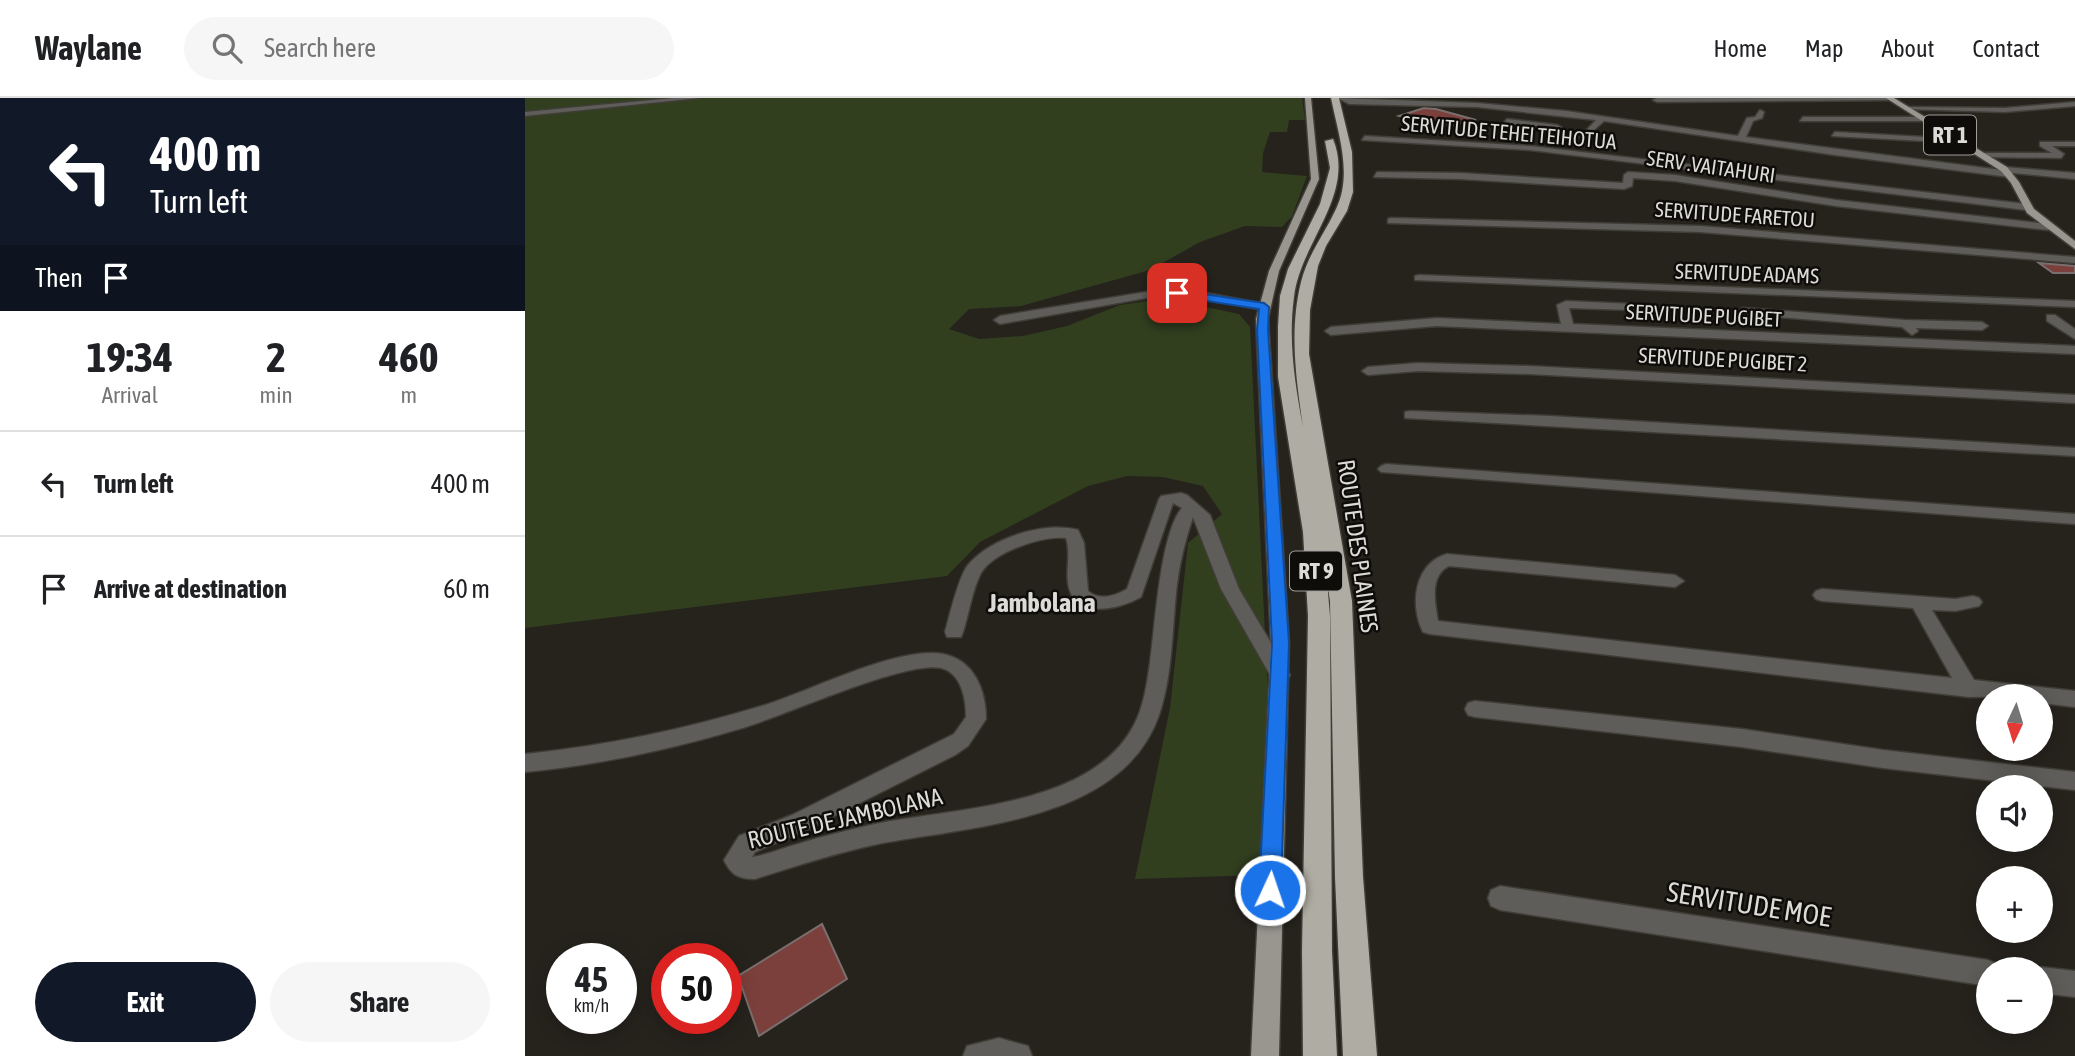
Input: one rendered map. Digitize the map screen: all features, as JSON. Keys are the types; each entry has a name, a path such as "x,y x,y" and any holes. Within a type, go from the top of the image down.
{"highway":[{"name":"ROUTE DES PLAINES","path":"1320,1056 1317,950 1319,616 1313,532 1286,377 1285,326 1287,296 1294,269 1326,204 1335,167 1323,98"},
{"name":"ROUTE DES PLAINES","path":"1335,98 1349,168 1347,186 1344,204 1314,262 1306,285 1300,330 1303,369 1341,601 1349,877 1360,1056"}],"main road":[{"path":"1265,1056 1280,674 1275,519 1262,330 1264,307 1273,271 1315,179 1308,98"},
{"name":"RT 1","path":"1891,99 1984,155 2007,172 2026,207 2075,246"}],"street":[{"path":"525,114 696,98"},
{"path":"1341,98 1346,102 1439,101 1598,114 1741,139 2007,172 2075,176"},
{"path":"1516,108 1518,98"},
{"path":"1657,100 1908,99"},
{"path":"1907,109 2005,110 2075,104"},
{"path":"1528,124 1540,110"},
{"path":"1741,139 1750,120 1758,118 1761,112"},
{"path":"1584,137 1598,114"},
{"path":"1803,119 1924,119"},
{"path":"1507,121 1557,127"},
{"path":"1856,127 1937,127"},
{"path":"1836,134 1961,141"},
{"name":"SERVITUDE TEHEI TEIHOTUA","path":"1365,138 1530,148 2026,207"},
{"path":"2062,156 2043,144 2075,144"},
{"path":"1984,155 2075,158"},
{"name":"SERV .VAITAHURI","path":"1377,175 1460,176 1624,186 1629,184 1628,175 1645,176 1825,201 2048,227"},
{"name":"SERVITUDE FARETOU","path":"1436,219 1708,226 2075,259"},
{"name":"SERVITUDE FARETOU","path":"1391,221 1700,229 2075,259"},
{"name":"SERVITUDE ADAMS","path":"1419,278 2075,304"},
{"path":"1000,320 1146,295 1190,293 1264,307"},
{"path":"1568,327 1563,305 1566,304 1633,307"},
{"path":"1743,312 1905,324 1982,326"},
{"path":"2051,317 2075,335"},
{"name":"SERVITUDE PUGIBET","path":"1331,331 1424,322 2075,350"},
{"path":"1905,324 1922,344"},
{"name":"SERVITUDE PUGIBET 2","path":"1368,371 1418,367 1489,369 2075,399"},
{"path":"1410,415 1550,420 2075,452"},
{"path":"1386,469 2075,519"},
{"path":"954,632 974,569 1017,542 1049,532 1072,534 1077,549 1076,584 1081,597 1087,602 1110,603 1135,593 1167,499 1181,498 1202,515 1230,589 1280,674"},
{"name":"ROUTE DE JAMBOLANA","path":"525,763 606,752 693,732 767,712 903,665 932,660 952,663 963,674 972,692 976,719 961,740 917,765 747,844 739,852 736,860 738,865 744,869 755,868 879,834 1038,804 1066,793 1108,768 1131,747 1142,731 1154,687 1168,582 1177,541 1186,513 1192,509"},
{"path":"1675,581 1447,560 1433,567 1427,578 1426,604 1430,627 1450,630 2075,699"},
{"path":"1822,595 1955,605 1973,602"},
{"path":"1919,603 1969,689"},
{"path":"1475,709 1742,738 1883,759 2075,781"},
{"name":"SERVITUDE MOE","path":"1500,898 1976,971"},
{"path":"2053,981 2075,984"},
{"path":"977,1056 999,1052 1018,1056"}],"green space":[{"path":"525,98 1302,98 1305,120 1289,120 1287,132 1270,132 1263,153 1262,172 1307,176 1292,216 1282,227 1245,226 1200,242 1150,270 1021,306 969,309 949,329 979,339 1023,336 1067,326 1120,305 1155,300 1182,302 1239,314 1250,327 1269,716 1260,875 1135,879 1170,708 1188,543 1222,514 1203,486 1163,477 1127,476 1088,486 980,542 947,576 525,628"}],"building":[{"path":"1424,108 1476,120 1449,126 1439,123 1434,126 1399,116"},
{"path":"2039,263 2075,266 2075,273 2053,273"},
{"path":"822,924 847,979 759,1036 742,987 742,974"}],"district":[{"name":"Jambolana","path":"1042,603"}],"route":[{"path":"1177,293 1264,307 1262,330 1275,519 1280,643 1270,890"}]}
